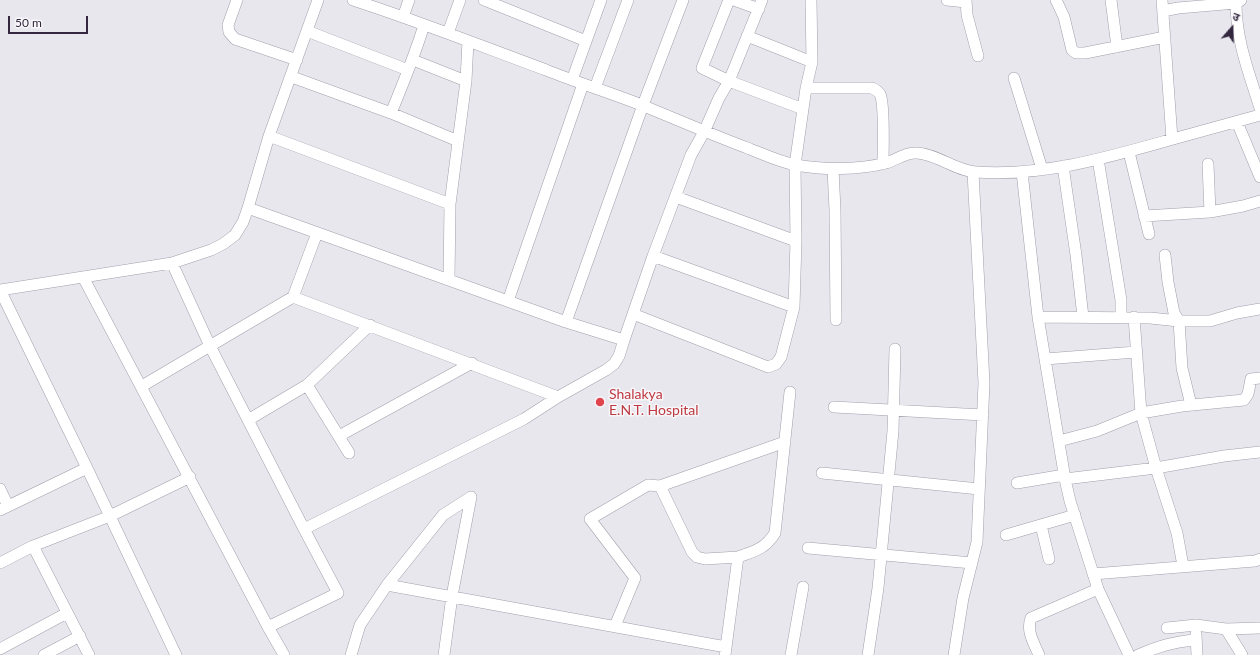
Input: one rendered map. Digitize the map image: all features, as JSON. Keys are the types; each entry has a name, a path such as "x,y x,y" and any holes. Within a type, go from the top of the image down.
{"street":[{"path":"237,0 228,25 229,32 235,39 297,60"},
{"path":"172,654 110,516 0,290 172,263 211,250 224,244 235,234 243,222 248,208 269,136 292,77 318,0"},
{"path":"353,0 364,2 643,105 704,132 795,165 833,169 848,168 886,163 909,153 918,153 928,155 973,172 1022,172 1063,166 1129,152 1260,115"},
{"path":"403,17 409,0"},
{"path":"448,33 460,0"},
{"path":"484,0 586,41"},
{"path":"508,301 578,82 586,41 599,0"},
{"path":"595,88 628,0"},
{"path":"566,322 643,105 683,0"},
{"path":"729,0 702,68 729,81 803,109"},
{"path":"304,529 524,419 558,397 610,367 619,356 653,256 691,155 729,81 760,5 734,0"},
{"path":"633,314 768,367 776,364 780,357 794,307 796,241 795,165 806,88 812,62 811,0"},
{"path":"947,0 966,1 967,14 978,56"},
{"path":"1056,0 1064,17 1072,50 1076,53 1085,53 1165,37"},
{"path":"1111,0 1117,46"},
{"path":"1172,139 1162,5 1178,8 1239,2 1236,17 1241,50 1260,108"},
{"path":"391,113 413,60 424,25"},
{"path":"307,31 408,70"},
{"path":"747,36 812,62"},
{"path":"449,280 450,204 466,81 468,41"},
{"path":"413,60 466,81"},
{"path":"292,77 391,113 458,141"},
{"path":"1014,78 1042,169"},
{"path":"806,88 872,88 877,90 881,98 886,163"},
{"path":"1237,122 1260,177"},
{"path":"269,136 450,204"},
{"path":"1129,152 1149,234"},
{"path":"1098,159 1121,300 1121,317"},
{"path":"1208,164 1210,212"},
{"path":"1063,166 1076,255 1083,317"},
{"path":"833,169 836,320"},
{"path":"954,655 963,598 976,542 983,416 984,383 973,172"},
{"path":"1022,172 1038,317 1065,477 1098,589 1129,655"},
{"path":"676,197 796,241"},
{"path":"1144,216 1210,212 1260,201"},
{"path":"248,208 566,322 624,340"},
{"path":"142,386 293,296 317,233"},
{"path":"1165,255 1174,313 1179,321 1182,368 1191,405"},
{"path":"653,256 794,307"},
{"path":"172,263 210,346 338,593 268,627"},
{"path":"83,277 284,655"},
{"path":"293,296 558,397"},
{"path":"1038,317 1121,317 1179,321 1210,321 1237,313 1260,309"},
{"path":"1134,318 1141,413 1156,468 1178,533 1183,566"},
{"path":"248,420 307,385 370,325"},
{"path":"868,655 878,588 893,431 895,349"},
{"path":"1045,359 1136,352"},
{"path":"339,436 472,363"},
{"path":"1059,441 1097,431 1141,413 1191,405 1244,400 1248,394 1251,379 1260,378"},
{"path":"307,385 349,453"},
{"path":"660,486 692,552 697,557 705,559 738,558 763,548 770,542 775,533 790,392"},
{"path":"834,407 983,416"},
{"path":"615,626 634,578 590,519 648,485 660,486 785,442"},
{"path":"1017,483 1156,468 1224,456 1260,452"},
{"path":"0,489 4,508 87,468"},
{"path":"822,473 888,478 979,489"},
{"path":"0,563 33,546 110,516 190,477"},
{"path":"351,655 360,625 387,585 443,515 471,497 452,596 444,655"},
{"path":"1006,535 1075,515"},
{"path":"1042,525 1049,559"},
{"path":"33,546 89,655"},
{"path":"808,548 972,563"},
{"path":"387,585 615,626 725,651 738,558"},
{"path":"1093,574 1255,561 1260,559"},
{"path":"791,655 803,587"},
{"path":"1039,655 1030,633 1029,624 1031,618 1098,589"},
{"path":"0,649 67,613"},
{"path":"1168,628 1196,625 1226,628 1260,628"},
{"path":"1196,625 1197,655"},
{"path":"1226,628 1242,655"},
{"path":"44,655 80,636"},
{"path":"1138,655 1159,646 1175,642 1196,640"}],"place":[{"name":"Shalakya E.N.T. Hospital","path":"600,402"}]}
